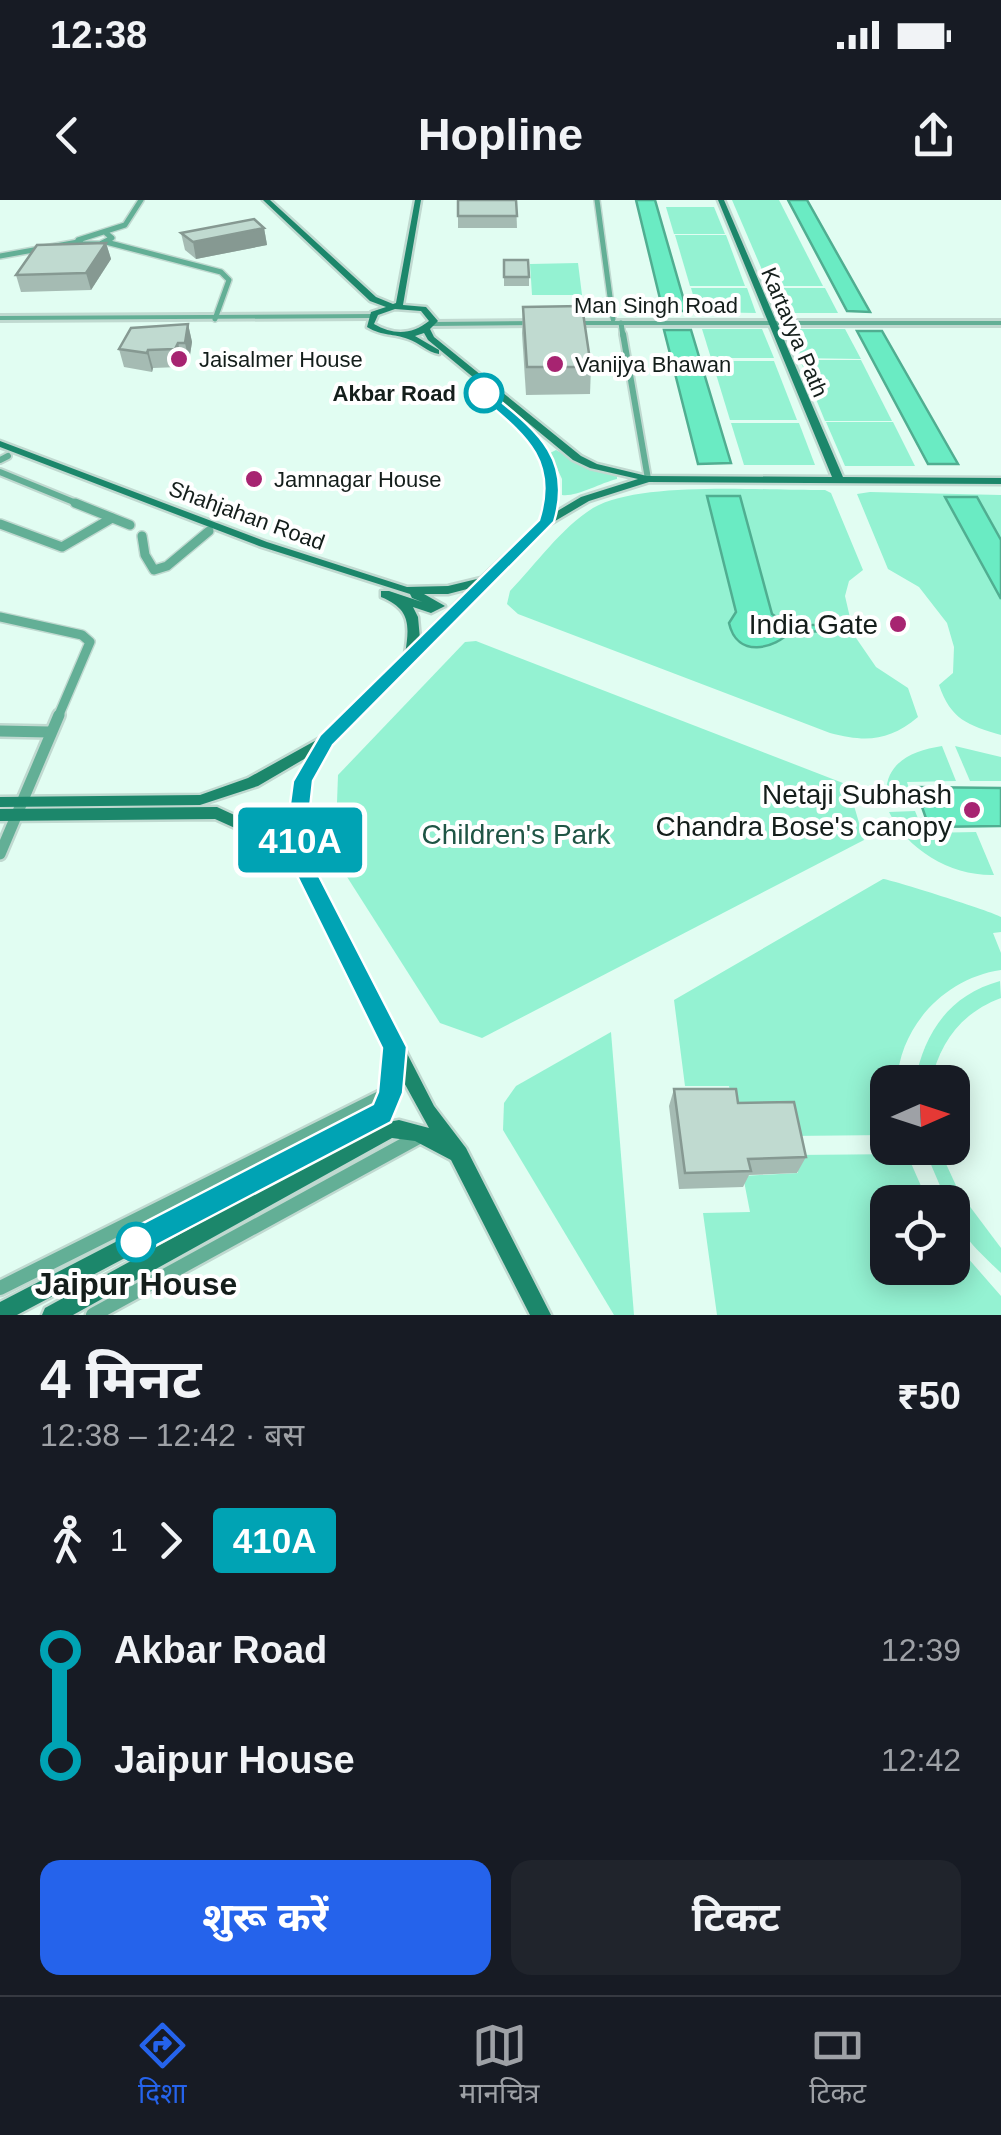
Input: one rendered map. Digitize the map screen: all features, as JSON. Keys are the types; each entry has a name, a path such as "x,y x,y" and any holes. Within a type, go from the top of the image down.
{"main road":[{"path":"263,200 374,299 394,307 415,307"},
{"path":"263,200 380,332 406,334 426,343 536,438 554,480 554,497 546,522"},
{"path":"372,319 400,304 418,200"},
{"path":"426,200 412,290 415,307 430,323 431,338 556,442 594,466 648,478 1001,480"},
{"name":"Kartavya Path","path":"721,200 838,478"},
{"path":"406,334 430,323"},
{"path":"540,447 556,442"},
{"name":"Shahjahan Road","path":"0,444 403,595"},
{"name":"Shahjahan Road","path":"3,456 209,532 403,595 448,590 486,580"},
{"path":"13,811 200,800 253,782 326,740 546,522 585,499 648,478"},
{"path":"403,595 454,612"},
{"path":"403,595 416,630 410,656"},
{"path":"326,740 303,781 298,826 306,872 428,1112 458,1155 542,1315"},
{"path":"0,802 13,811 218,813 262,834 306,872"},
{"path":"0,1313 382,1113 390,1093 394,1047"},
{"path":"52,1315 390,1129 422,1134 458,1155"}],"street":[{"path":"78,242 84,235 106,233 129,223 141,200"},
{"path":"597,200 648,478"},
{"path":"106,233 112,238 106,242"},
{"path":"0,256 78,242 106,242 221,272 230,280 215,319"},
{"path":"0,320 372,319"},
{"path":"0,320 372,319"},
{"name":"Man Singh Road","path":"430,323 1001,321"},
{"path":"0,472 130,525"},
{"path":"0,524 62,547 112,518"},
{"path":"142,536 144,555 154,570 168,566 209,532"},
{"path":"0,854 13,811 90,642 82,635 2,621"},
{"path":"0,732 50,732"},
{"path":"0,1288 390,1093"},
{"path":"94,1315 422,1134"}],"green space":[{"path":"732,200 779,200 823,286 769,286"},
{"path":"666,207 714,207 725,234 674,234"},
{"path":"675,235 726,235 745,286 690,286"},
{"path":"578,263 582,295 532,295 530,264"},
{"path":"691,288 747,288 756,313 698,312"},
{"path":"769,288 825,288 838,313 780,313"},
{"path":"702,329 762,329 774,358 711,358"},
{"path":"786,329 845,329 861,359 799,358"},
{"path":"800,360 861,360 892,421 825,421"},
{"path":"712,361 774,361 797,420 730,420"},
{"path":"826,422 893,422 915,466 845,466"},
{"path":"731,423 799,423 815,465 744,465"},
{"path":"556,450 617,479 562,495 562,479 550,453"},
{"path":"672,490 831,493 863,570 849,581 845,596 854,635 876,667 908,688 918,717 886,735 854,738 830,733 518,614 507,604 510,591 560,536 581,516 614,499"},
{"path":"857,494 1001,495 1001,735 962,719 944,697 939,685 953,673 954,647 947,623 919,587 888,569"},
{"name":"Children's Park","path":"476,641 848,785 864,840 482,1038 440,1023 335,858 338,775 465,642"},
{"path":"942,746 956,781 907,782 913,802 887,803 888,779 900,762"},
{"path":"955,746 1001,757 1001,781 970,781"},
{"path":"915,811 924,833 976,832 994,875 947,866 919,849 889,812"},
{"path":"883,879 1001,917 1001,932 993,933 1001,953 1001,970 962,983 929,1008 916,1024 899,1065 870,1065 870,1135 790,1136 735,1118 729,1086 685,1086 674,1000"},
{"path":"1000,981 1001,998 974,1012 954,1031 936,1065 919,1065 942,1018 982,987"},
{"path":"611,1032 634,1315 614,1315 503,1130 504,1103 516,1086"},
{"path":"870,1154 870,1165 912,1165 921,1185 870,1185 870,1285 970,1285 970,1260 1001,1296 1001,1315 717,1315 703,1213 750,1212 743,1176 798,1173 794,1155"},
{"path":"931,1165 947,1165 956,1185 940,1185"},
{"path":"970,1207 1001,1248 1001,1273 970,1241"}],"shaded area":[{"path":"636,200 655,200 687,311 663,311"},
{"path":"788,200 807,200 870,312 847,311"},
{"path":"664,330 691,330 731,463 698,464"},
{"path":"857,331 882,331 958,464 928,464"},
{"path":"707,496 740,496 772,614 788,625 842,625 845,632 791,631 776,642 757,647 740,642 729,623 736,612"},
{"path":"945,497 977,497 1001,540 1001,599"},
{"path":"915,787 1001,788 1001,826 929,827"}],"building":[{"path":"458,200 516,200 517,216 458,216"},
{"path":"254,219 264,228 193,242 181,233"},
{"path":"106,243 86,273 16,275 37,245"},
{"path":"504,260 528,260 529,277 504,277"},
{"path":"582,306 591,367 527,367 523,307"},
{"path":"188,324 185,343 178,343 175,349 147,353 119,349 131,328"},
{"path":"674,1089 736,1089 738,1103 794,1102 806,1157 748,1159 751,1171 685,1173"}],"bus line":[{"name":"410A","path":"136,1242 382,1113 390,1093 394,1047 306,872 298,826 303,781 326,740 546,522 554,497 554,480 536,438 484,393"}],"place":[{"name":"Jaisalmer House","path":"179,359"},
{"name":"Vanijya Bhawan","path":"555,364"},
{"name":"Akbar Road","path":"484,393"},
{"name":"Jamnagar House","path":"254,479"},
{"name":"India Gate","path":"898,624"},
{"name":"Netaji Subhash Chandra Bose's canopy","path":"972,810"},
{"name":"Jaipur House","path":"136,1242"}]}
